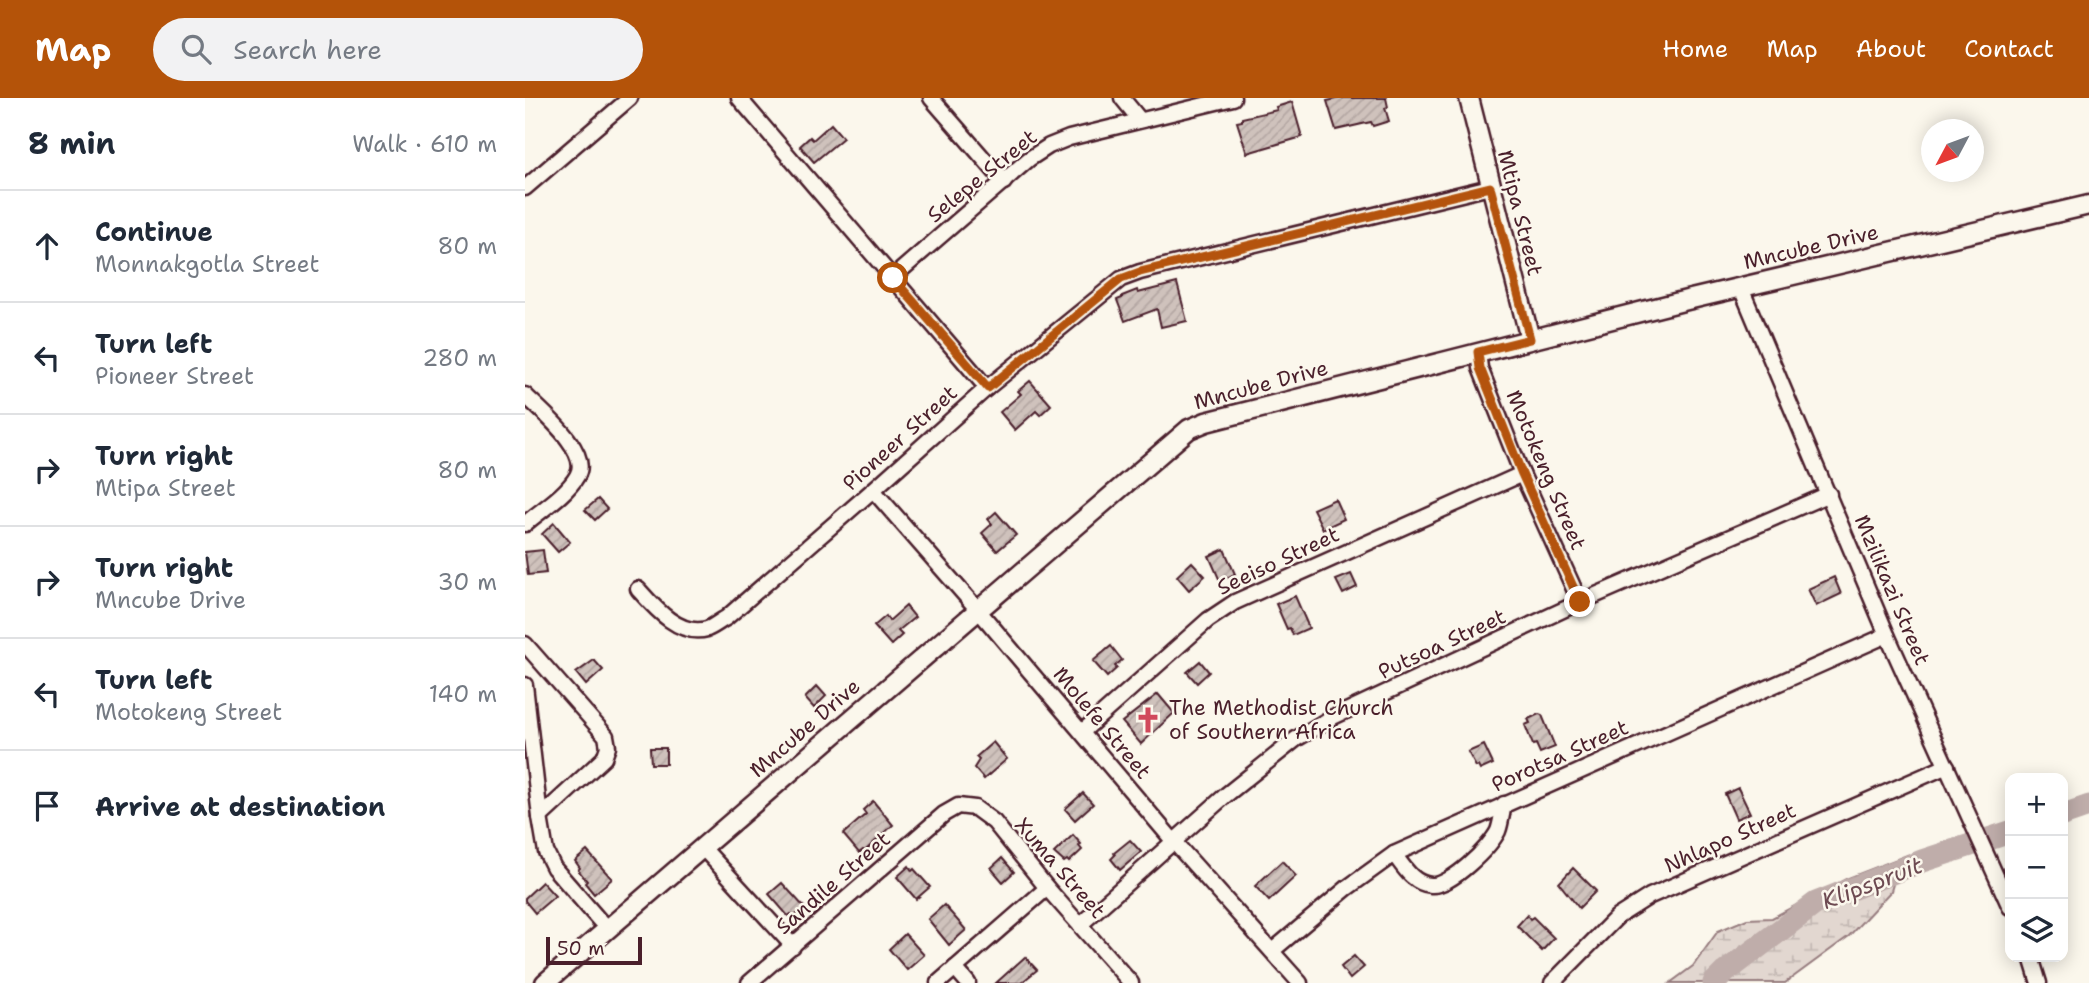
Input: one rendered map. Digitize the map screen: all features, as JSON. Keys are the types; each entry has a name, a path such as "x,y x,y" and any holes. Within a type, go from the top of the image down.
{"street":[{"path":"525,188 630,98"},
{"path":"739,98 988,388"},
{"path":"931,98 1004,182"},
{"path":"1122,98 1140,120"},
{"name":"Selepe Street","path":"893,278 1029,159 1049,146 1069,138 1233,98"},
{"name":"Mtipa Street","path":"1469,98 1530,339"},
{"name":"Pioneer Street","path":"638,589 665,617 694,631 708,628 726,618 988,388 1121,279 1270,239 1490,187"},
{"name":"Mncube Drive","path":"545,983 1189,429 1219,418 1530,339 2089,205"},
{"name":"Mzilikazi Street","path":"1741,288 1887,635 2006,899"},
{"name":"Motokeng Street","path":"1478,352 1480,368 1522,474 1580,602"},
{"path":"525,395 573,445 581,466 569,486 525,524"},
{"name":"Seeiso Street","path":"1082,732 1209,620 1235,602 1522,474"},
{"name":"Molefe Street","path":"873,490 1175,843 1300,983"},
{"name":"Putsoa Street","path":"1081,924 1226,795 1296,739 1331,718 1580,602 1829,494"},
{"name":"Porotsa Street","path":"1272,951 1347,888 1394,854 1887,635"},
{"path":"525,644 606,736 608,747 604,758 540,817"},
{"path":"525,685 546,852 554,868 607,929"},
{"name":"Nhlapo Street","path":"1552,983 1617,918 1650,896 1947,766"},
{"path":"1394,854 1418,881 1431,886 1441,884 1453,877 1489,845 1499,829 1504,804"},
{"name":"Xuma Street","path":"944,814 958,806 975,808 994,822 1047,888 1131,983"},
{"name":"Sandile Street","path":"749,983 944,814"},
{"path":"703,848 793,946"},
{"path":"938,983 1047,888"},
{"path":"2033,962 2039,983"},
{"path":"955,968 968,983"}],"green space":[{"path":"1907,855 1897,871 1891,891 1849,936 1785,983 1670,983 1693,966 1718,931 1747,919 1772,918 1846,879"}],"building":[{"path":"1340,98 1386,98 1388,107 1385,108 1389,121 1373,126 1371,122 1336,130 1327,101"},
{"path":"1292,102 1302,137 1247,153 1237,122 1242,121 1242,118 1277,110 1276,107"},
{"path":"831,124 843,138 814,162 800,146 810,137 813,140"},
{"path":"1177,283 1187,321 1161,327 1157,309 1125,321 1117,300 1122,296 1137,290 1138,293"},
{"path":"1030,381 1051,405 1040,415 1036,411 1015,430 1000,412 1021,394 1018,391"},
{"path":"598,499 607,509 595,520 585,510"},
{"path":"1335,499 1344,519 1323,529 1313,509"},
{"path":"996,512 1016,535 997,551 982,533 992,524 988,519"},
{"path":"554,523 570,542 558,552 542,534"},
{"path":"1224,549 1235,574 1220,581 1209,556"},
{"path":"543,550 546,573 528,575 525,552"},
{"path":"1192,562 1205,576 1189,590 1177,576"},
{"path":"1351,574 1357,587 1343,594 1336,580"},
{"path":"1834,577 1841,594 1816,606 1808,589"},
{"path":"1295,596 1309,628 1293,635 1290,628 1287,629 1276,604"},
{"path":"906,606 915,617 898,631 902,635 891,645 874,626 886,616 889,621"},
{"path":"1111,646 1122,660 1107,677 1093,661"},
{"path":"594,660 603,670 586,685 576,673"},
{"path":"1200,661 1209,672 1197,683 1187,672"},
{"path":"817,686 826,696 814,708 805,698"},
{"name":"The Methodist Church of Southern Africa","path":"1158,694 1174,713 1141,744 1122,722"},
{"path":"1542,715 1555,747 1540,753 1536,744 1533,745 1525,725 1530,723 1528,719"},
{"path":"993,742 1007,759 984,779 974,768 979,760 976,757"},
{"path":"1484,745 1493,764 1480,770 1468,752"},
{"path":"650,748 666,748 666,764 651,764"},
{"path":"1738,788 1750,813 1736,819 1725,794"},
{"path":"1083,793 1093,804 1075,820 1065,809"},
{"path":"873,801 893,825 865,851 859,853 843,834 866,814 863,810"},
{"path":"1073,835 1081,844 1079,846 1082,850 1069,862 1064,862 1054,853"},
{"path":"1130,840 1141,852 1120,870 1111,859 1114,853"},
{"path":"587,851 612,879 594,894 585,883 587,881 575,861"},
{"path":"1002,858 1014,872 1003,882 991,868"},
{"path":"1282,861 1296,876 1269,901 1255,886"},
{"path":"909,866 930,887 916,899 897,877"},
{"path":"1573,868 1596,891 1579,908 1559,883"},
{"path":"542,882 555,896 535,913 525,898"},
{"path":"782,883 804,907 794,917 791,914 788,916 769,894"},
{"path":"944,905 966,930 949,945 928,919"},
{"path":"1527,915 1530,919 1533,917 1554,938 1542,951 1517,926"},
{"path":"905,934 924,955 907,970 889,949"},
{"path":"1354,956 1364,967 1350,979 1341,967"},
{"path":"1025,957 1037,970 1021,983 996,983"}],"waterway":[{"name":"Klipspruit","path":"2068,813 2089,806"},
{"name":"Klipspruit","path":"1714,983 1816,903 1922,861 2005,834"}],"place":[{"name":"The Methodist Church of Southern Africa","path":"1148,720"}],"route":[{"path":"893,278 988,388 1121,279 1283,236 1490,187 1530,339 1478,352 1480,368 1522,474 1580,602"}]}
